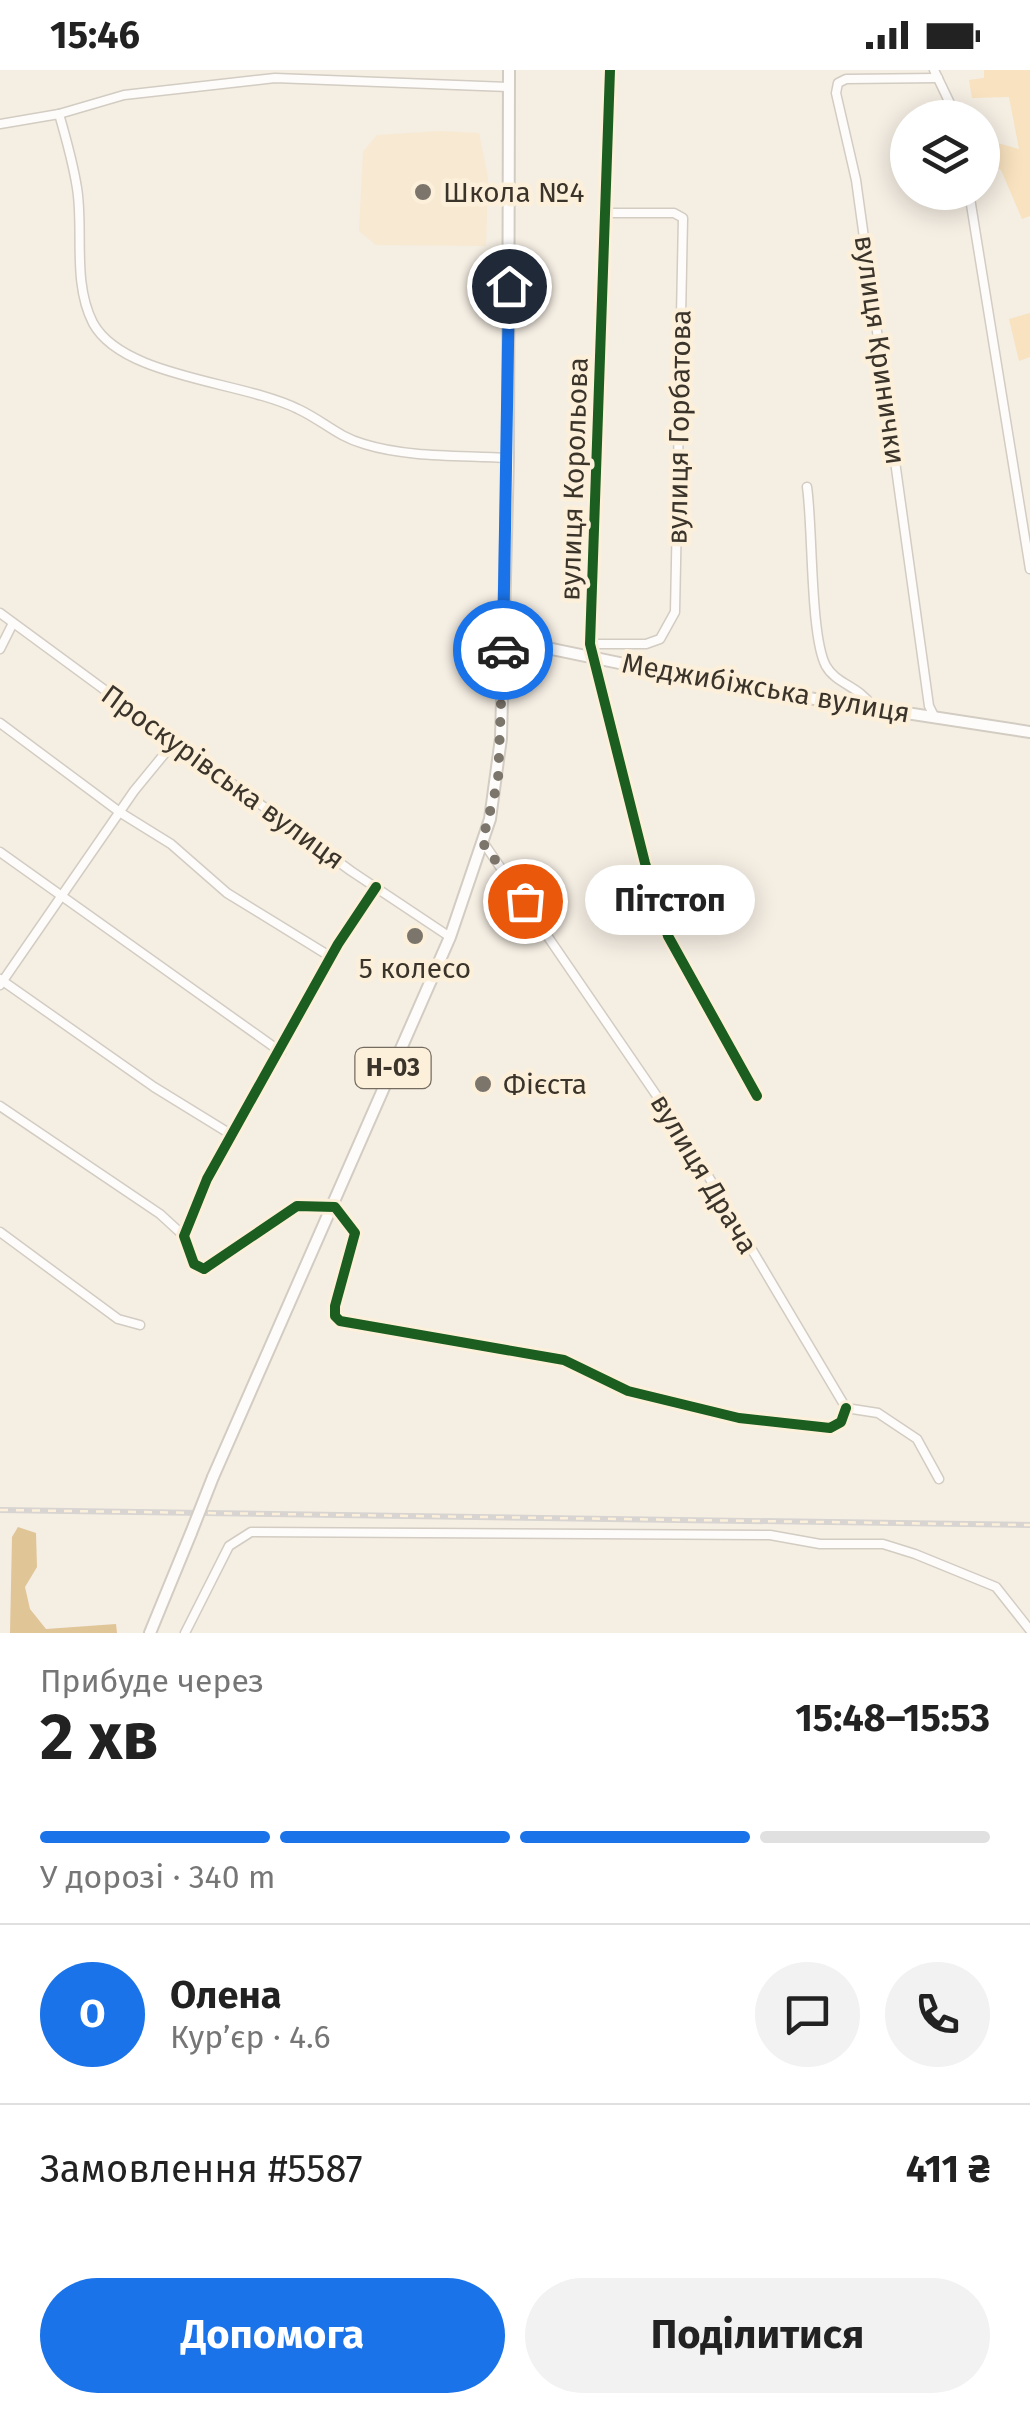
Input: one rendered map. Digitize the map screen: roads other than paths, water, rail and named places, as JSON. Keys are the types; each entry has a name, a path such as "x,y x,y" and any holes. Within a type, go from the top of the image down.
{"main road":[{"name":"Н-03","path":"150,1633 213,1477 335,1206 450,936 498,781 508,458 509,70"},
{"name":"Меджибіжська вулиця","path":"504,639 730,686 1030,732"}],"street":[{"name":"вулиця Корольова","path":"610,70 590,644 645,862 668,936 758,1096"},
{"path":"936,74 948,100"},
{"name":"вулиця Кринички","path":"935,718 928,706 856,180 836,94 838,82 846,79 936,74"},
{"path":"0,124 59,114 124,95 275,78 508,86"},
{"path":"59,114 78,189 83,289 90,318 103,339 122,353 299,409 332,433 368,446 508,458"},
{"path":"973,210 1030,569"},
{"name":"вулиця Горбатова","path":"590,644 646,644 660,639 675,612 683,218 674,213 607,213"},
{"path":"807,488 819,640 826,666 839,680 861,690 872,706"},
{"name":"Проскурівська вулиця","path":"0,612 376,887 450,936"},
{"path":"0,649 14,623"},
{"path":"0,723 121,813 171,844 227,892 331,957"},
{"path":"175,741 1,981 167,1096 232,1135"},
{"name":"вулиця Драча","path":"482,842 685,1137 846,1408"},
{"path":"0,852 281,1052"},
{"path":"376,887 331,957 188,1218 186,1250 204,1269 297,1206 335,1206 355,1233 335,1306 334,1316 340,1321 564,1360 628,1391 739,1418 830,1428 837,1426 846,1408 878,1413 916,1439 939,1479"},
{"path":"0,1106 160,1214 184,1236"},
{"path":"0,1232 118,1319 140,1325"},
{"path":"185,1633 229,1546 251,1532 770,1535 820,1544 883,1544 996,1587 1030,1630"}],"railway":[{"path":"0,1510 1030,1525"}],"place":[{"name":"Школа №4","path":"423,192"},
{"name":"Пітстоп","path":"525,901"},
{"name":"5 колесо","path":"415,936"},
{"name":"Фієста","path":"483,1084"}]}
